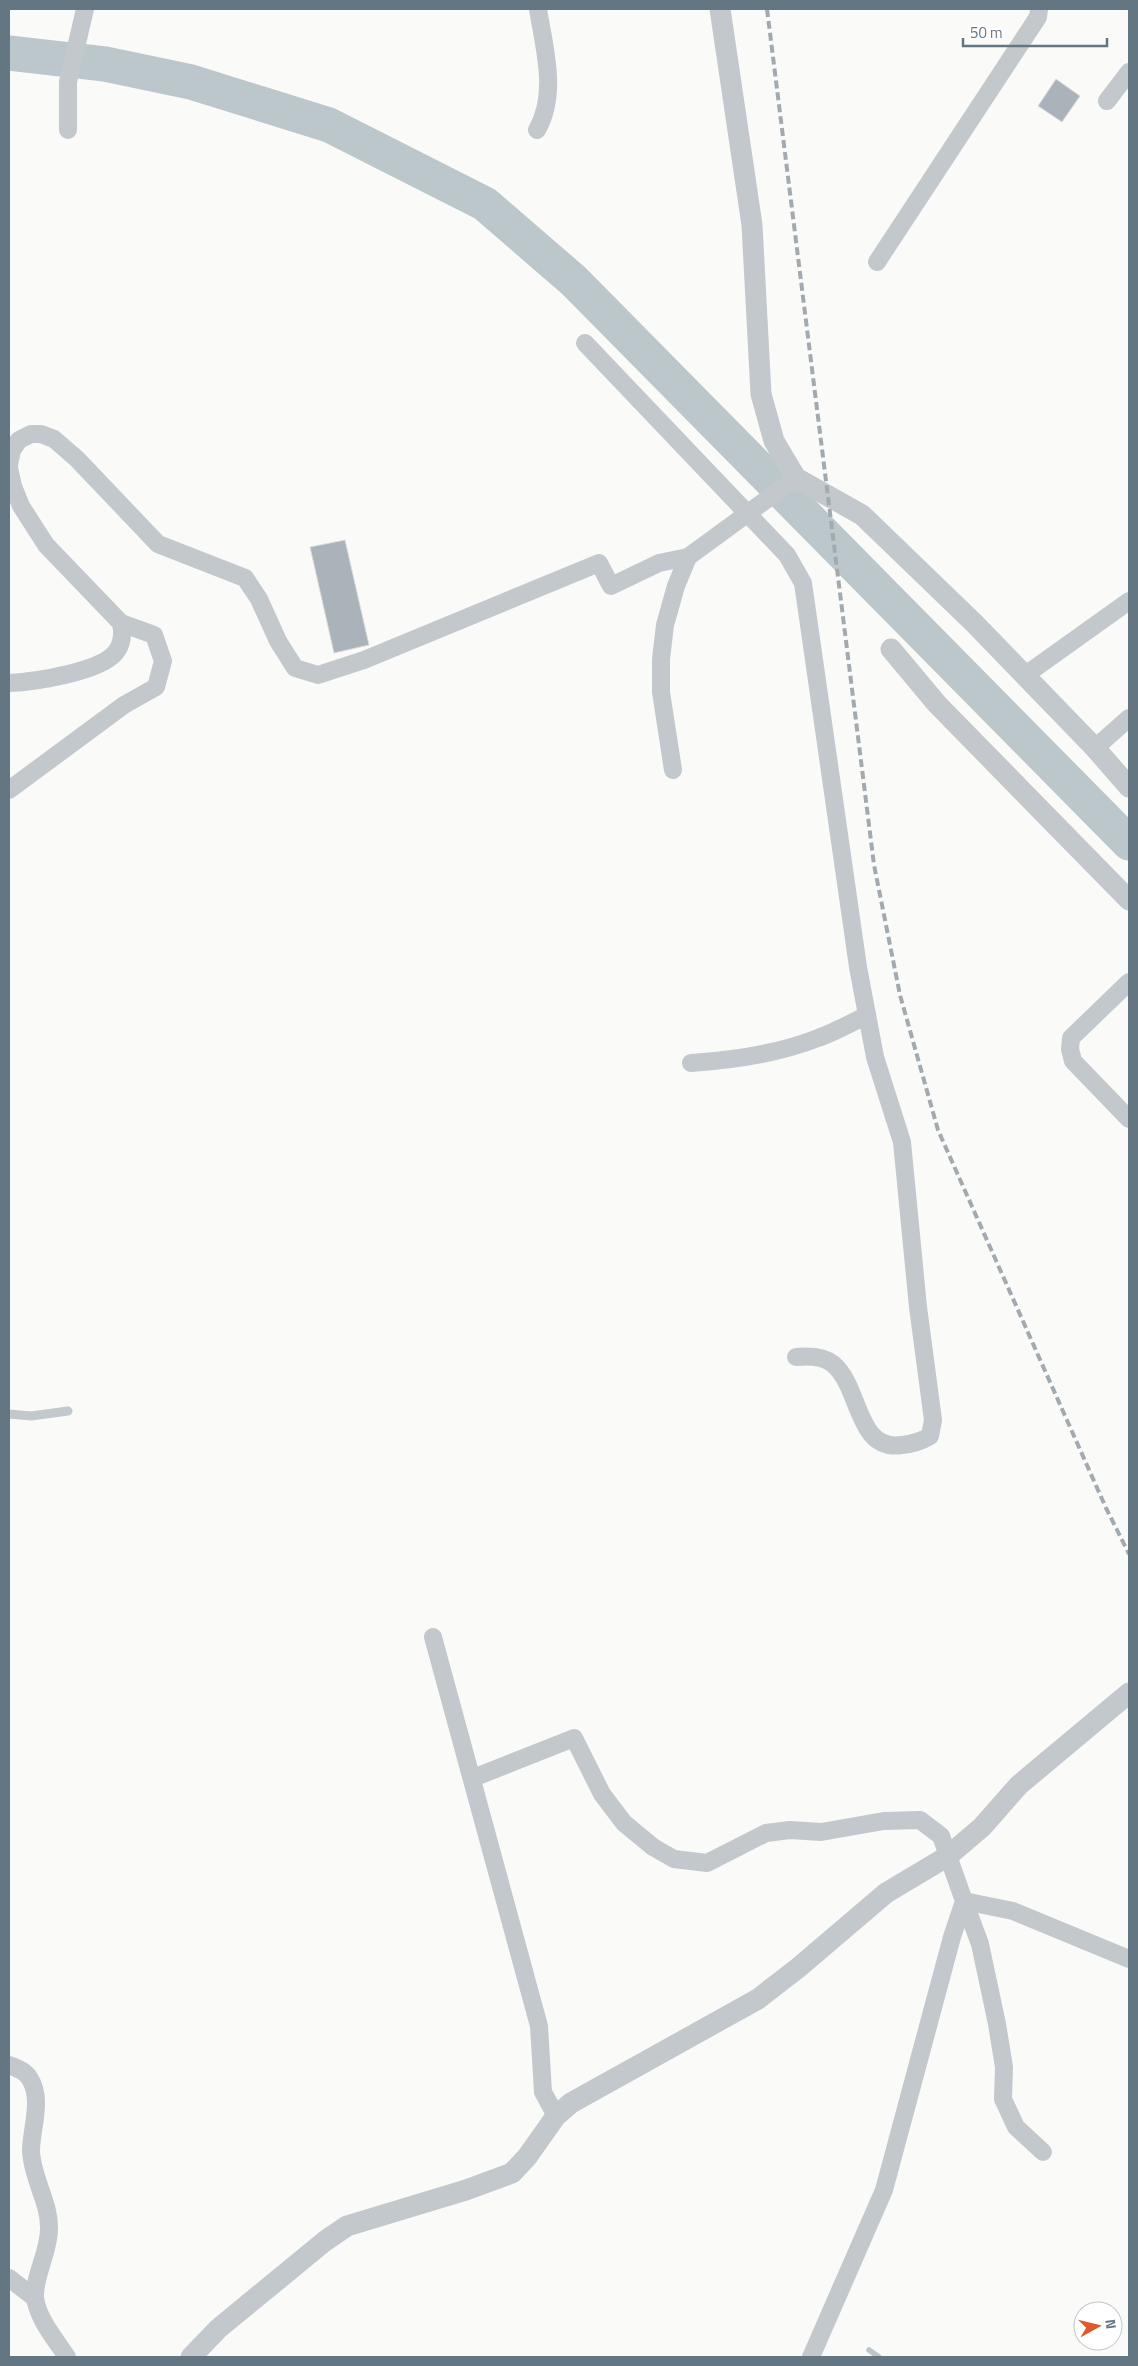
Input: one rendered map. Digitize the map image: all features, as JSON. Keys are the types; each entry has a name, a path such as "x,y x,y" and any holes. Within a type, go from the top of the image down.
{"street":[{"path":"68,130 68,82 85,9"},
{"path":"537,130 544,119 548,93 538,9"},
{"path":"720,9 752,225 761,394 774,441 791,482 862,515 974,623 1127,781"},
{"path":"877,262 1038,17 1039,9"},
{"path":"1107,101 1129,72"},
{"path":"585,343 751,511 787,555 803,583 858,967 875,1057 902,1142 918,1307 933,1420 930,1436 919,1443 890,1447 871,1437 845,1380 833,1364 814,1356 796,1357"},
{"path":"9,790 124,705 156,687 163,661 154,635 121,623 46,545 21,506 13,486 9,466 12,450 19,440 31,434 41,434 54,439 77,459 158,544 245,578 259,598 278,641 295,668 318,675 364,660 599,563 611,586 659,563 688,557 791,482"},
{"path":"673,770 661,692 662,660 665,624 676,586 688,557"},
{"path":"1024,676 1129,601"},
{"path":"9,683 31,682 69,674 100,662 115,653 123,636 121,623"},
{"path":"891,649 937,704 1129,900"},
{"path":"1095,748 1129,718"},
{"path":"1129,982 1071,1038 1070,1049 1073,1061 1129,1119"},
{"path":"691,1063 723,1061 775,1052 819,1038 867,1015"},
{"path":"433,1637 473,1778 539,2026 543,2092 556,2116"},
{"path":"191,2357 219,2328 325,2241 347,2226 466,2190 512,2173 527,2157 556,2116 578,2099 758,1999 798,1968 886,1892 948,1856 982,1827 1019,1785 1129,1693"},
{"path":"473,1778 574,1738 602,1794 624,1823 653,1847 674,1859 707,1863 766,1833 790,1830 821,1832 884,1822 920,1820 941,1836 980,1944 1004,2067 1003,2099 1016,2127 1043,2152"},
{"path":"964,1901 1013,1911 1129,1959"},
{"path":"811,2357 884,2190 952,1937 964,1901"},
{"path":"9,2065 21,2069 30,2079 35,2091 36,2114 31,2153 49,2228 46,2253 36,2286 35,2298"},
{"path":"9,2278 35,2298 51,2333 67,2357"}],"lane":[{"path":"9,1414 31,1416 68,1411"}],"building":[{"path":"1056,79 1080,96 1062,122 1038,106"},
{"path":"345,540 369,645 334,653 310,547"}],"waterway":[{"path":"9,53 105,64 191,82 329,125 485,204 574,281 1129,843"},
{"path":"869,2350 879,2357"}],"railway":[{"path":"767,9 874,865 900,995 938,1130 1106,1508 1129,1554"}]}
